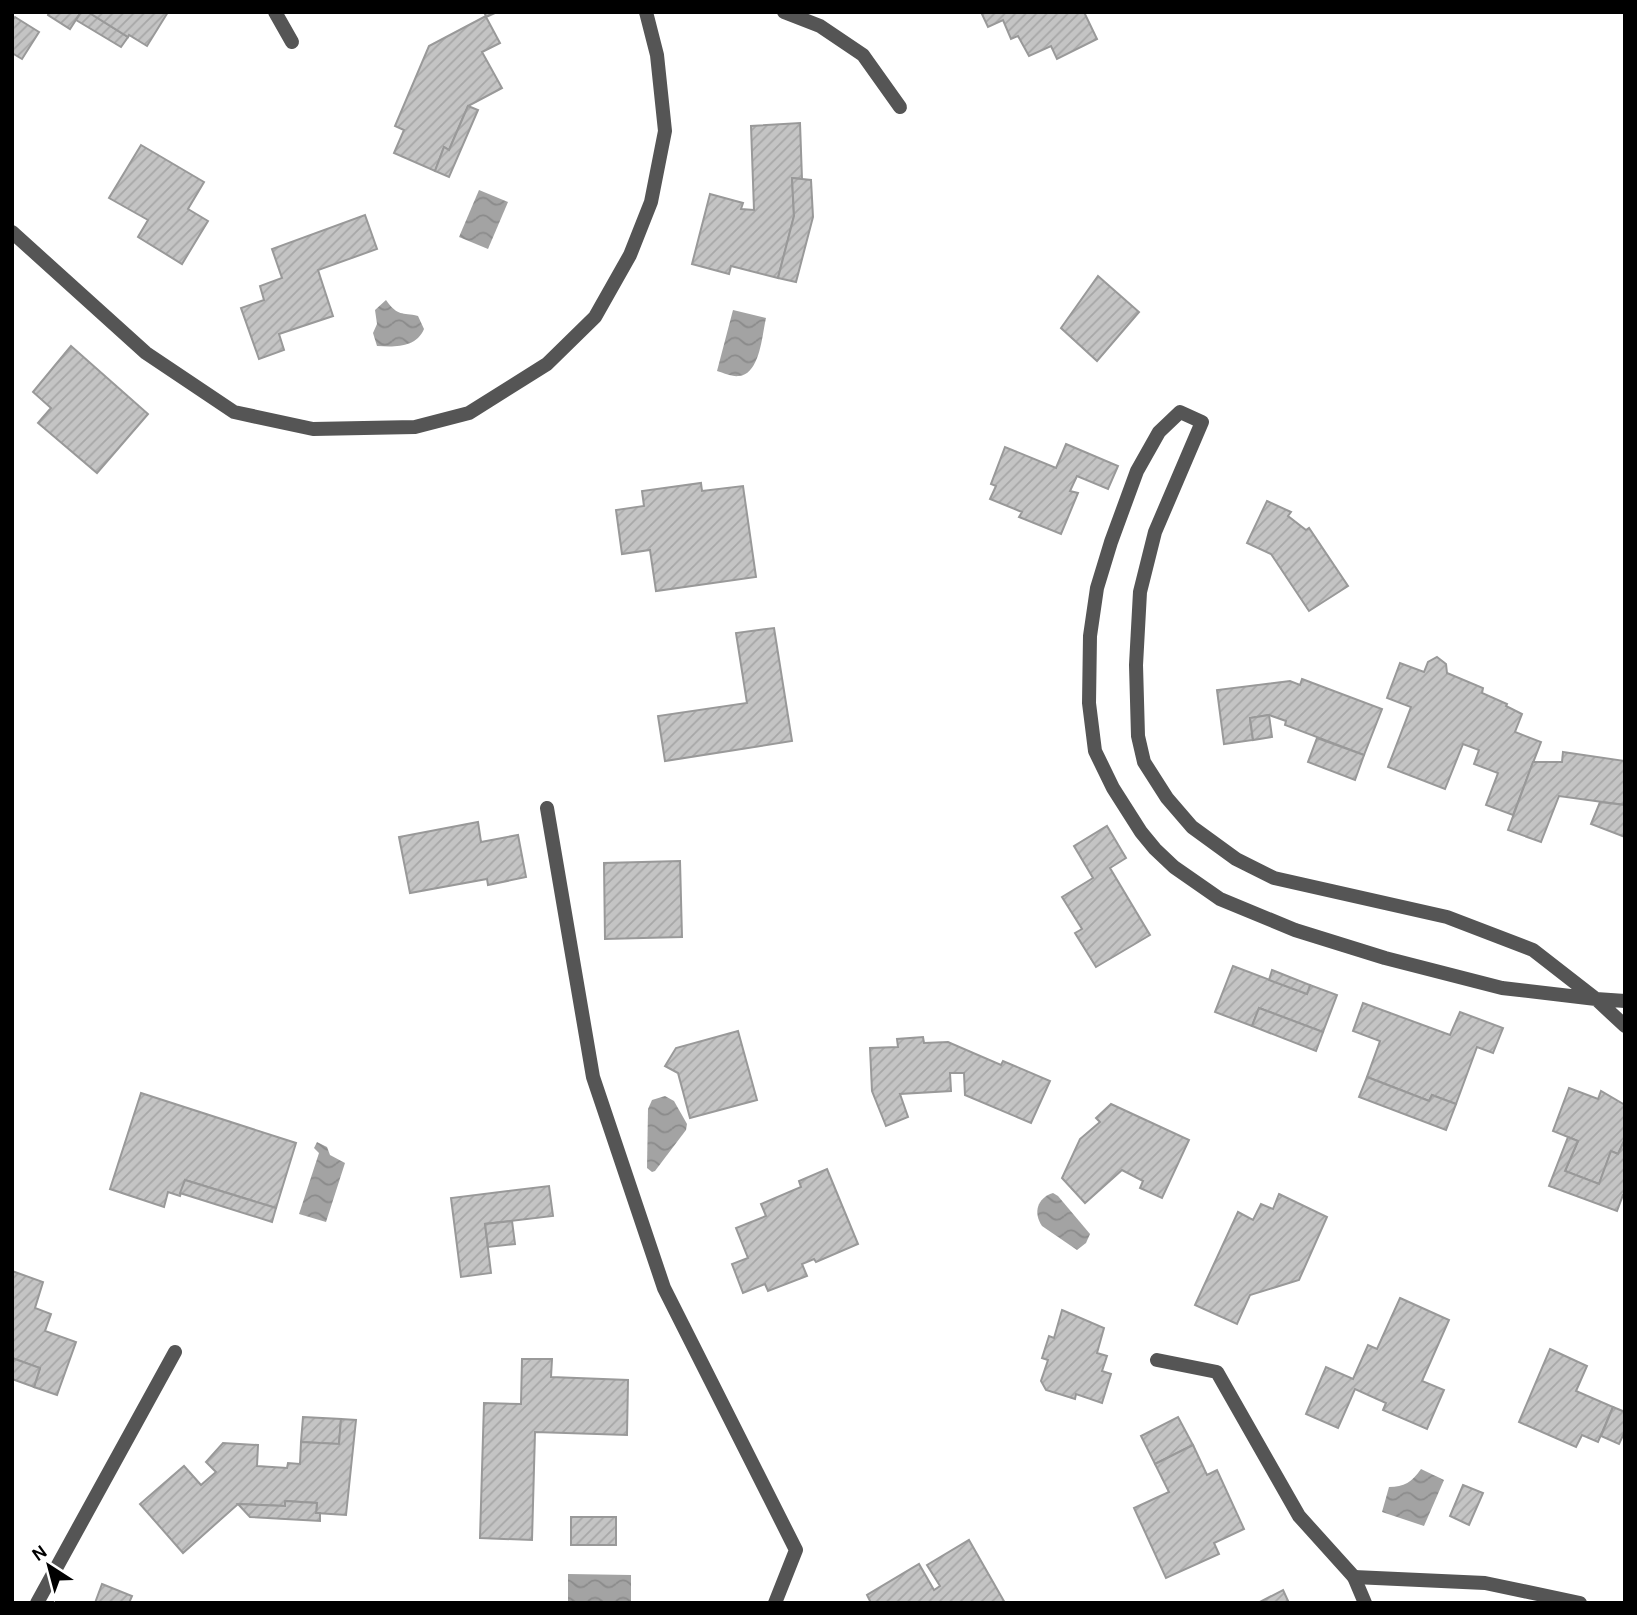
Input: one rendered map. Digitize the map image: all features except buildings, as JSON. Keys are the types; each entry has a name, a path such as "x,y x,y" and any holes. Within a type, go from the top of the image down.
{"street":[{"path":"275,12 292,42"},
{"path":"12,232 146,353 234,412 313,429 415,426 469,413 547,364 595,317 630,255 651,202 665,131 657,55 646,12"},
{"path":"785,12 820,26 863,55 900,107"},
{"path":"1625,1001 1596,999 1502,988 1385,958 1295,930 1220,899 1174,867 1141,832 1113,788 1095,751 1088,703 1090,636 1097,588 1137,471 1159,432 1181,412 1202,422 1156,531 1140,592 1136,665 1138,736 1144,762 1167,798 1192,827 1236,859 1274,878 1447,917 1533,950 1596,999 1625,1026"},
{"path":"547,808 593,1076 606,1116 664,1287 796,1550 775,1603"},
{"path":"37,1603 176,1352"},
{"path":"1157,1360 1217,1373 1299,1516 1354,1577 1365,1603"},
{"path":"1354,1577 1485,1583 1580,1603"}],"water":[{"path":"479,190 508,202 488,249 459,237"},
{"path":"386,300 397,311 418,316 424,329 416,340 398,346 377,346 373,333 377,324 375,310"},
{"path":"733,310 766,318 756,361 746,374 739,376 717,371"},
{"path":"665,1096 674,1101 687,1124 686,1130 652,1172 647,1168 648,1109 652,1100"},
{"path":"317,1142 327,1147 330,1155 345,1163 326,1222 299,1214 319,1153 314,1148"},
{"path":"1053,1193 1090,1234 1086,1243 1077,1250 1042,1226 1039,1221 1037,1211 1040,1202"},
{"path":"1421,1469 1444,1480 1424,1526 1382,1512 1389,1487 1407,1483"},
{"path":"568,1574 631,1575 631,1603 568,1603"}]}
